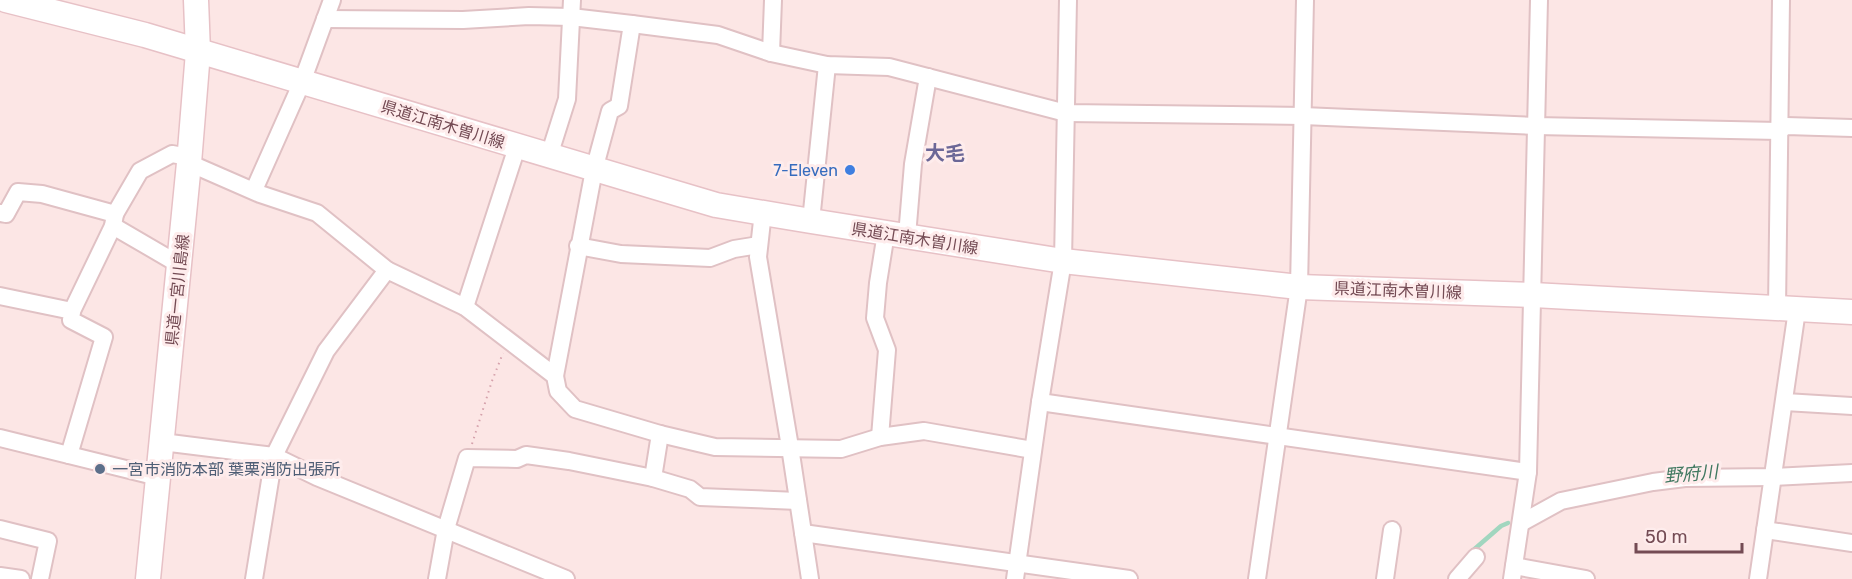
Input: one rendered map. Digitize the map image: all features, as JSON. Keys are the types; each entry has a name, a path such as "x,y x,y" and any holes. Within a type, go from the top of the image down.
{"main road":[{"name":"県道江南木曽川線","path":"6,0 145,35 716,205 1063,261 1299,287 1533,295 1852,312"},
{"name":"県道一宮川島線","path":"148,579 180,265 198,52 196,0"}],"street":[{"path":"254,190 302,82 332,0"},
{"path":"771,53 772,0"},
{"path":"1016,571 1063,261 1068,0"},
{"path":"1257,579 1299,287 1305,0"},
{"path":"1539,0 1528,472 1513,572 1586,579"},
{"path":"1758,579 1785,402 1787,309 1779,131 1781,0"},
{"path":"326,19 463,20 529,16 571,8 632,24 718,35 771,53 827,65 889,67 1066,113 1303,116 1536,126 1779,131 1786,126 1852,128"},
{"path":"549,156 567,99 571,8"},
{"path":"632,24 619,106 610,111 594,170 578,246 555,376 558,392 575,409 660,434 715,447 841,449 880,437 924,431 1033,450"},
{"path":"811,221 827,65"},
{"path":"880,437 887,350 875,318 878,283 896,235 914,164 928,77"},
{"path":"465,307 517,147"},
{"path":"69,455 104,336 71,320 72,312 114,220 140,171 172,154 254,190 317,213 387,270 465,307 555,376"},
{"path":"0,213 6,214 18,192 42,194 114,220 180,265"},
{"path":"764,212 758,257 810,579"},
{"path":"578,246 621,254 711,258 734,249 759,246"},
{"path":"254,579 274,456 326,351 387,270"},
{"path":"0,296 72,312"},
{"path":"1040,402 1528,472"},
{"path":"1785,402 1852,406"},
{"path":"653,478 660,434"},
{"path":"0,438 158,477"},
{"path":"162,442 274,456 317,477 566,579"},
{"path":"437,579 446,528 467,458 517,459 526,455 653,478 690,489 700,497 798,501"},
{"path":"1521,523 1561,501 1653,482 1774,470 1852,473"},
{"path":"0,529 48,541 40,579"},
{"path":"1385,579 1392,530"},
{"path":"1765,530 1852,543"},
{"path":"803,533 1016,571 1129,579"},
{"path":"1457,579 1476,557"},
{"path":"0,576 21,579"}],"path":[{"path":"467,458 492,381 508,341"}],"waterway":[{"name":"野府川","path":"1470,553 1501,526 1508,523"}],"place":[{"name":"7-Eleven","path":"850,170"},
{"name":"一宮市消防本部 葉栗消防出張所","path":"100,469"}],"district":[{"name":"大毛","path":"945,153"}]}
